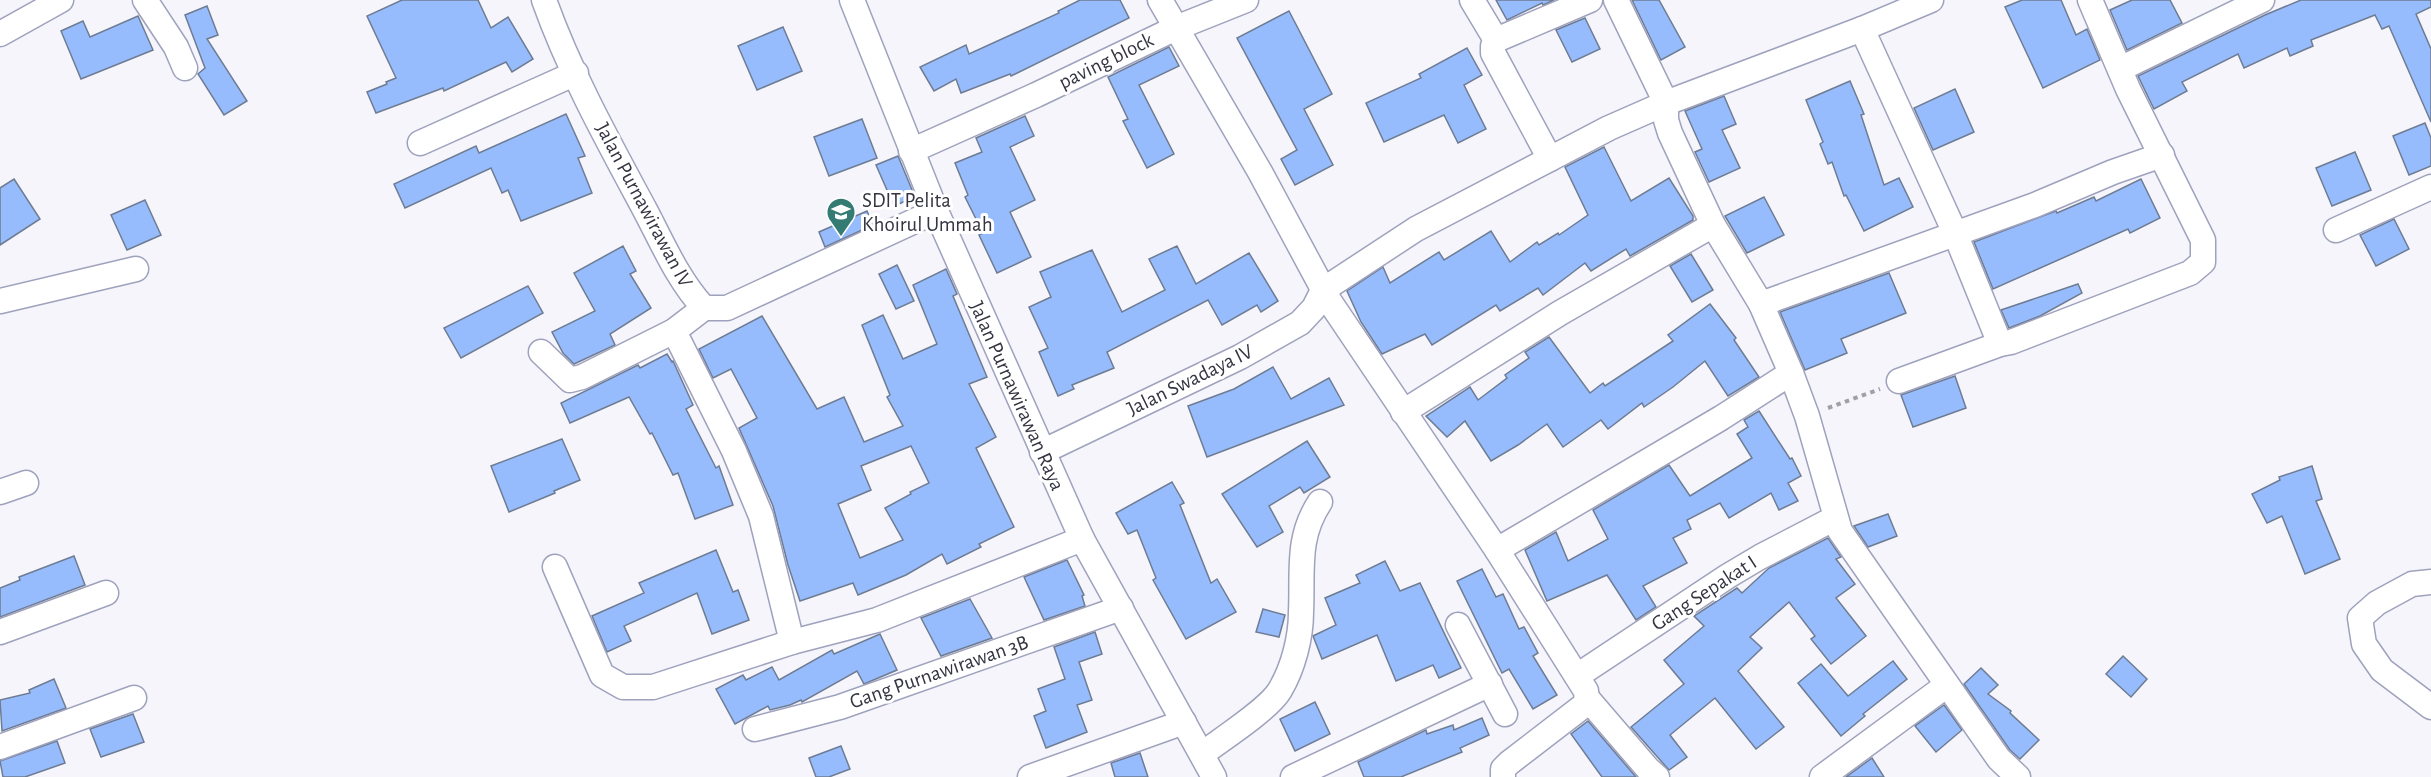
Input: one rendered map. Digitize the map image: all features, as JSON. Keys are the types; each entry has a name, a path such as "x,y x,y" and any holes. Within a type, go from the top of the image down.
{"street":[{"path":"0,34 61,0"},
{"path":"145,0 176,47 186,68"},
{"name":"Jalan Purnawirawan IV","path":"544,0 576,73 627,177 688,291 704,308 728,308 936,211"},
{"name":"Jalan Purnawirawan Raya","path":"852,0 936,211 1082,539 1214,777"},
{"path":"1160,0 1260,172 1323,290 1497,550 1586,691 1587,703 1503,769 1503,777"},
{"name":"paving block","path":"911,151 1036,95 1176,28 1246,0"},
{"path":"1472,0 1496,40"},
{"path":"1550,159 1493,53 1493,46 1496,40 1590,0"},
{"path":"1616,0 1666,103 1666,120 1670,133 1713,225 1761,304 1791,372 1808,416 1834,518 1840,531 1999,759 2018,777"},
{"path":"1899,381 2034,333 2190,273 2198,267 2204,256 2203,240 2120,69 2090,0"},
{"path":"2120,69 2262,0"},
{"path":"1323,290 1416,229 1609,128 1666,103 1862,29 1923,1"},
{"path":"1862,29 1955,233 2000,344"},
{"path":"420,143 576,73"},
{"path":"1761,304 2035,205 2112,172 2162,155"},
{"path":"2336,230 2431,187"},
{"path":"1403,412 1560,313 1713,225"},
{"path":"0,301 136,270"},
{"name":"Jalan Swadaya IV","path":"1042,452 1240,357 1300,323 1314,308 1323,290"},
{"path":"541,352 570,380 582,377 674,331 704,308"},
{"path":"674,331 734,451 761,516 792,642"},
{"path":"1497,550 1721,418 1791,372"},
{"path":"0,492 26,483"},
{"path":"1202,754 1255,715 1279,692 1291,666 1299,639 1302,611 1300,573 1304,535 1312,513 1320,501"},
{"name":"Gang Sepakat I","path":"1577,676 1744,567 1834,518"},
{"path":"555,567 602,675 623,687 653,687 792,642 877,620 1082,539"},
{"path":"2431,582 2412,584 2377,603 2360,618 2364,644 2382,670 2431,707"},
{"path":"0,632 106,593"},
{"name":"Gang Purnawirawan 3B","path":"754,729 840,707 1121,608"},
{"path":"1458,625 1505,714"},
{"path":"1293,777 1490,684"},
{"path":"1836,773 1947,684"},
{"path":"0,747 134,698"},
{"path":"1587,698 1657,777"},
{"path":"1030,777 1184,722"}],"path":[{"path":"1808,416 1899,381"}],"building":[{"path":"402,0 478,0 491,28 508,17 533,59 512,72 506,62 444,91 443,88 376,113 367,92 396,78 367,16"},
{"path":"1080,0 1120,0 1129,18 1011,76 1010,74 961,93 956,79 934,91 920,67 966,45 969,54 1059,13 1058,11"},
{"path":"1496,0 1554,0 1543,5 1542,3 1507,20"},
{"path":"1632,0 1659,0 1685,47 1661,60"},
{"path":"2022,0 2061,0 2076,35 2087,29 2100,60 2043,88 2005,7"},
{"path":"2132,0 2170,0 2182,23 2127,50 2110,10"},
{"path":"2301,0 2431,0 2431,7 2416,14 2431,49 2431,122 2389,26 2382,29 2375,15 2311,40 2313,46 2290,56 2287,48 2244,68 2238,54 2182,82 2187,91 2154,109 2138,76"},
{"path":"207,6 218,35 207,39 247,101 224,115 198,74 205,68 185,15"},
{"path":"1289,11 1332,94 1304,109 1333,165 1295,185 1281,159 1297,150 1237,38"},
{"path":"138,16 153,50 81,79 61,31 83,21 90,37"},
{"path":"1585,18 1600,49 1572,62 1556,30"},
{"path":"783,27 802,71 757,90 738,46"},
{"path":"1169,47 1179,66 1139,85 1174,154 1147,168 1123,121 1128,119 1108,77"},
{"path":"1467,48 1482,75 1464,85 1486,129 1458,143 1444,115 1384,142 1366,103 1421,78 1419,74"},
{"path":"1850,81 1864,114 1861,115 1884,185 1899,178 1913,207 1864,231 1846,195 1844,196 1832,162 1828,164 1820,144 1823,142 1806,100"},
{"path":"1955,89 1974,132 1933,150 1914,108"},
{"path":"1724,96 1736,124 1722,130 1740,168 1709,182 1695,152 1702,149 1685,111"},
{"path":"566,114 585,156 578,158 592,193 521,221 508,190 502,193 491,168 405,208 394,184 476,146 479,153"},
{"path":"1025,116 1034,136 1010,147 1035,200 1010,212 1031,257 997,273 979,235 983,233 965,197 968,195 955,163 982,152 976,138"},
{"path":"862,119 877,158 829,176 814,137"},
{"path":"2425,123 2431,138 2431,166 2409,175 2393,136"},
{"path":"1604,147 1631,201 1669,178 1693,216 1693,220 1630,256 1626,249 1591,271 1585,263 1543,295 1538,288 1500,311 1496,305 1432,345 1425,334 1382,354 1361,322 1347,291 1383,267 1390,283 1439,252 1444,260 1491,231 1510,262 1537,242 1539,245 1558,233 1559,235 1588,215 1565,167"},
{"path":"2355,152 2371,190 2332,206 2316,168"},
{"path":"898,156 915,197 894,206 876,165"},
{"path":"14,179 40,219 0,245 0,188"},
{"path":"2141,179 2160,218 2130,233 2128,229 1993,289 1974,242 2056,211 2057,213 2094,197 2096,201"},
{"path":"1764,197 1784,235 1747,253 1725,216"},
{"path":"145,200 161,235 127,250 111,215"},
{"name":"SDIT Pelita Khoirul Ummah","path":"867,211 873,225 825,247 819,232"},
{"path":"2394,219 2409,249 2376,266 2360,235"},
{"path":"623,246 636,271 630,274 651,308 610,334 615,345 574,364 563,353 552,332 595,311 574,273"},
{"path":"1177,246 1196,284 1249,253 1278,301 1261,312 1257,305 1222,325 1208,300 1107,352 1114,368 1072,385 1074,389 1058,396 1039,352 1048,348 1029,307 1051,297 1040,272 1092,250 1122,312 1165,290 1149,259"},
{"path":"1691,254 1713,290 1692,302 1670,266"},
{"path":"897,265 914,301 896,309 879,274"},
{"path":"946,269 957,294 953,296 987,377 969,384 996,437 976,448 1014,527 979,544 981,547 947,564 942,554 906,575 858,595 853,583 800,601 773,506 739,428 757,418 731,369 713,378 699,349 762,316 817,409 844,397 864,442 903,426 887,397 890,395 862,325 883,315 903,359 937,344 913,285","holes":["911,446 929,483 885,508 903,540 860,558 838,504 871,490 861,466"]},
{"path":"1889,273 1906,313 1841,339 1847,353 1805,370 1780,312"},
{"path":"2078,284 2082,293 2040,316 2009,328 2001,310"},
{"path":"528,286 543,313 461,358 444,328"},
{"path":"1710,304 1736,338 1734,340 1759,377 1728,396 1705,361 1673,387 1644,407 1642,403 1608,429 1601,420 1563,447 1547,424 1491,461 1465,421 1447,437 1426,416 1470,387 1478,400 1507,378 1505,375 1529,358 1525,352 1549,337 1590,393 1603,383 1605,386 1673,341 1668,335"},
{"path":"667,354 673,361 693,405 686,409 716,468 719,466 733,505 695,519 678,473 673,475 652,433 650,434 629,397 570,423 561,403 638,365 640,368"},
{"path":"1273,367 1291,399 1329,378 1344,405 1207,457 1188,406 1234,389"},
{"path":"1955,376 1966,408 1913,427 1901,395"},
{"path":"1759,411 1790,459 1792,458 1801,476 1788,483 1798,501 1779,510 1771,493 1729,518 1720,503 1687,520 1691,529 1673,538 1687,563 1643,586 1656,607 1636,620 1607,575 1547,601 1525,550 1556,532 1568,561 1608,539 1593,510 1669,465 1690,496 1752,458 1737,434 1748,427 1744,420"},
{"path":"562,439 580,480 509,512 491,466"},
{"path":"1307,441 1330,477 1304,493 1300,487 1269,506 1283,532 1257,547 1222,494"},
{"path":"2312,466 2322,499 2316,501 2340,559 2305,574 2282,516 2267,523 2252,494 2280,480 2279,477"},
{"path":"1172,482 1184,503 1180,505 1211,583 1217,579 1236,612 1186,639 1153,580 1156,578 1137,530 1128,534 1116,513"},
{"path":"1888,514 1897,536 1868,547 1854,526"},
{"path":"1828,538 1841,557 1836,559 1855,584 1836,598 1866,636 1831,664 1811,639 1815,636 1789,602 1750,637 1762,648 1738,671 1784,727 1756,749 1715,698 1670,735 1687,757 1669,770 1631,727 1684,684 1664,660 1704,626 1694,616 1737,588 1742,593 1769,568"},
{"path":"716,550 733,592 738,590 749,620 712,634 697,593 624,626 631,641 607,652 592,616 644,593 639,583"},
{"path":"74,556 85,585 0,617 0,588 20,580 19,577"},
{"path":"1067,560 1084,595 1082,596 1085,606 1044,620 1024,577"},
{"path":"1385,561 1400,591 1420,583 1461,668 1439,678 1433,665 1396,681 1377,635 1322,659 1313,636 1336,625 1325,598 1360,583 1356,575"},
{"path":"1482,569 1496,597 1503,594 1519,629 1524,627 1538,653 1533,656 1557,695 1533,709 1509,669 1502,673 1457,581"},
{"path":"970,599 992,638 941,656 921,618"},
{"path":"1263,609 1285,615 1279,637 1256,632"},
{"path":"1095,632 1102,654 1079,662 1092,700 1077,705 1087,732 1046,748 1034,716 1046,711 1038,689 1065,679 1054,647"},
{"path":"880,634 897,670 864,684 857,671 802,702 801,700 770,710 768,706 735,724 716,689 743,675 746,680 772,667 779,680 832,650 834,654"},
{"path":"2123,656 2147,679 2131,697 2106,674"},
{"path":"1893,661 1907,679 1863,714 1865,716 1841,736 1798,683 1821,664 1848,696"},
{"path":"1981,668 1998,685 1988,694 2011,711 2010,713 2039,740 2020,759 2010,750 1964,684"},
{"path":"54,679 66,708 2,731 0,700 30,693 29,690"},
{"path":"1315,702 1330,734 1295,751 1280,719"},
{"path":"1944,705 1962,730 1936,752 1915,726"},
{"path":"133,714 144,742 101,757 90,729"},
{"path":"1482,718 1489,735 1460,748 1462,752 1401,777 1364,777 1358,762 1426,730 1427,734 1453,725 1454,730"},
{"path":"1588,721 1636,777 1602,777 1571,734"},
{"path":"57,741 65,763 25,777 3,777 0,761"},
{"path":"841,746 850,769 829,777 816,777 809,758"},
{"path":"1140,753 1148,777 1115,777 1111,763"},
{"path":"1872,758 1884,777 1846,777"}],"place":[{"name":"SDIT Pelita Khoirul Ummah","path":"841,238"}]}
